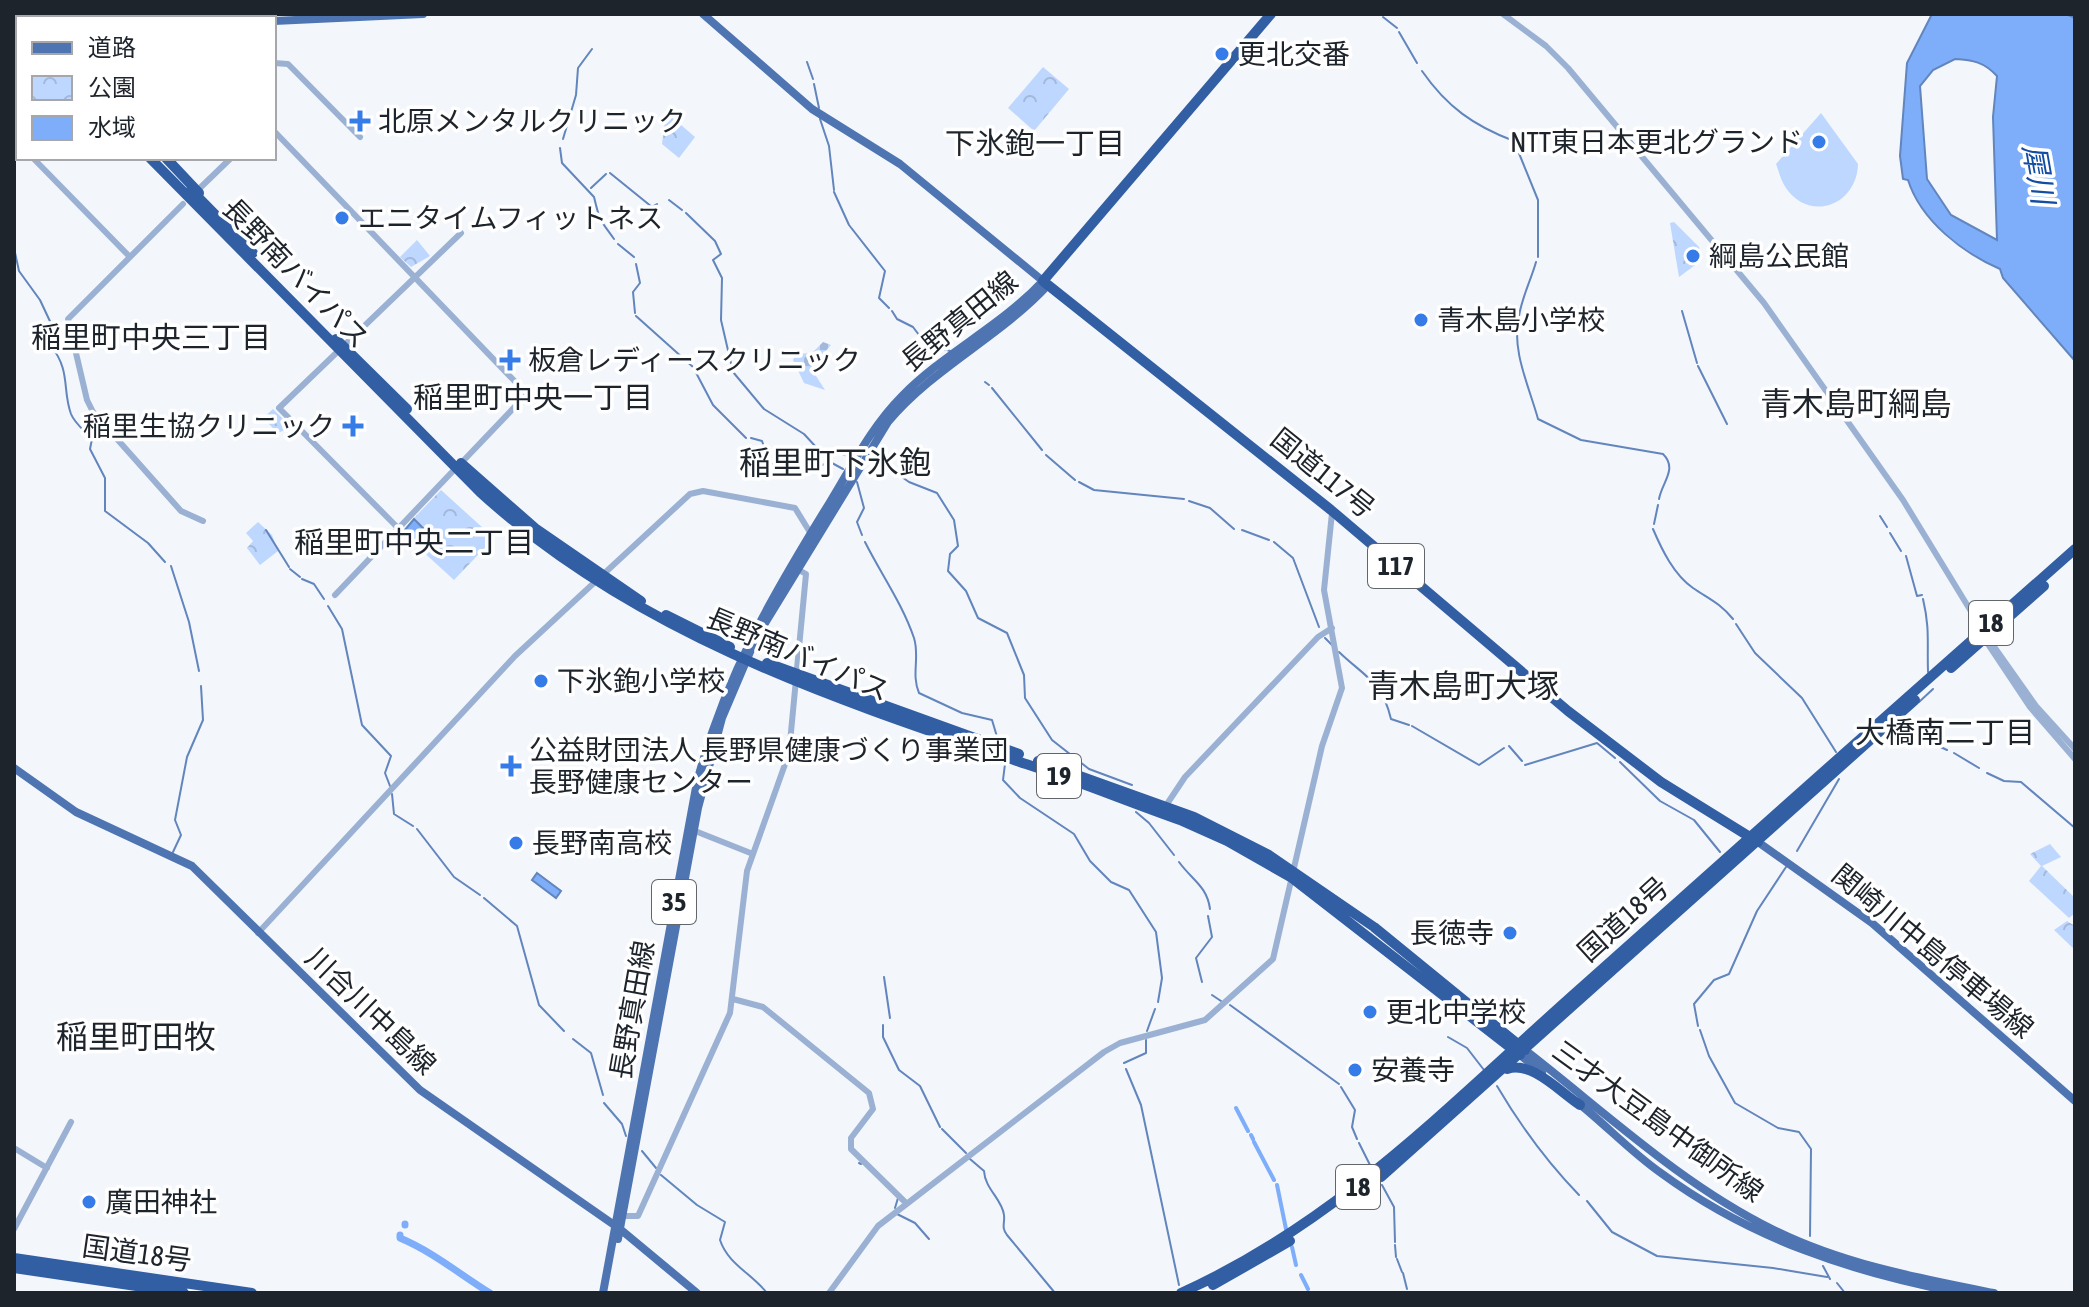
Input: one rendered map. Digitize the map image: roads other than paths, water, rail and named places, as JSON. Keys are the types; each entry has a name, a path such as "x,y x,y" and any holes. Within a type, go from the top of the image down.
{"highway":[{"path":"1046,283 1271,14"},
{"path":"1046,283 1278,14"},
{"name":"19","path":"150,160 220,229"},
{"name":"長野南バイパス","path":"162,161 201,193 340,348"},
{"name":"長野南バイパス","path":"162,161 220,229 340,348 490,491 597,578 744,657 796,678 1222,829 1374,927 1486,1017 1520,1050"},
{"name":"国道117号","path":"1046,283 1331,510 1570,713 1661,782 1754,840"},
{"name":"国道18号","path":"1985,635 2075,549"},
{"name":"国道18号","path":"1181,1293 1291,1233 1336,1204 1404,1151 2075,558"},
{"name":"国道18号","path":"1197,1293 1264,1258 1338,1210 1405,1159 1505,1070 1557,1009 1754,840"},
{"name":"長野南バイパス","path":"1292,874 1520,1050"},
{"path":"1486,1017 1520,1037 1557,1009"},
{"path":"1505,1070 1517,1066 1529,1069 1580,1105"},
{"name":"国道18号","path":"14,1258 252,1293"},
{"name":"国道18号","path":"14,1268 184,1293"}],"main road":[{"path":"276,21 423,14"},
{"path":"703,14 812,109 900,164 1046,283"},
{"name":"長野真田線","path":"605,1293 691,830 712,749 744,657 872,431 900,398 1046,283"},
{"name":"長野真田線","path":"744,657 870,446 903,403 1018,313 1046,283"},
{"name":"川合川中島線","path":"14,768 76,812 192,866 420,1090 617,1227 697,1293"},
{"name":"長野真田線","path":"617,1227 622,1216 691,830"},
{"name":"関崎川中島停車場線","path":"1754,840 1872,923 2075,1101"},
{"name":"三才大豆島中御所線","path":"1520,1050 1660,1172 1748,1227 1806,1253 1861,1271 1960,1293"},
{"name":"三才大豆島中御所線","path":"1520,1050 1688,1178 1773,1230 1875,1268 1994,1293"}],"street":[{"path":"1503,14 1546,46 1568,68 1764,303 1903,500 2030,707 2075,759"},
{"path":"276,63 288,64 360,137"},
{"path":"276,133 527,394 465,459"},
{"path":"35,160 130,257"},
{"path":"201,193 229,160"},
{"path":"183,204 68,319 87,400 93,412 181,511 203,521"},
{"path":"398,528 279,408 413,275 461,233"},
{"path":"335,595 452,472"},
{"path":"258,933 515,656 597,578 696,491 795,508 811,534"},
{"path":"829,1293 870,1234 1109,1048 1205,1020 1273,959 1322,746 1342,688 1324,590 1331,510"},
{"path":"622,1216 638,1216 724,1031 733,999 740,911 753,854 785,771 806,574 797,569"},
{"path":"1164,810 1175,788 1275,680 1321,634 1332,628"},
{"path":"1985,635 2036,706 2075,749"},
{"path":"691,830 753,854"},
{"path":"733,999 763,1007 869,1093 873,1109 851,1138 851,1149 906,1203"},
{"path":"14,1229 71,1122"},
{"path":"14,1148 47,1168"}],"water":[{"name":"犀川","path":"1932,14 2066,14 2075,18 2075,361 2003,278 2000,269 1945,234 1923,209 1908,180 1903,179 1900,156 1907,63","holes":["1955,59 1983,65 1997,76 1993,117 1997,240 1951,215 1927,179 1920,86 1933,70"]},
{"path":"414,519 431,536 424,543 415,542 404,531"},
{"path":"537,873 561,891 556,898 532,880"}],"waterway":[{"path":"1383,17 1397,28"},
{"path":"1399,32 1417,63"},
{"path":"563,139 576,95 578,68 592,49"},
{"path":"807,62 813,79"},
{"path":"1422,71 1441,95 1462,114 1514,141 1538,200 1538,257"},
{"path":"814,84 819,108"},
{"path":"820,119 829,146 834,190"},
{"path":"560,148 562,163 594,197 601,220 614,239"},
{"path":"610,173 652,207 657,204"},
{"path":"591,188 606,174"},
{"path":"834,192 849,225 885,271 879,298 889,308"},
{"path":"669,200 682,210"},
{"path":"686,213 715,241 721,254 713,260 722,278 721,320 733,372 764,409 804,434 816,447 836,453"},
{"path":"14,216 14,235"},
{"path":"618,244 634,257"},
{"path":"14,248 19,271 40,300 55,332 51,346 64,372 71,414 92,439 90,449 105,478 105,511 148,543 165,562"},
{"path":"1536,262 1522,302 1517,342 1538,419 1581,440 1663,454 1669,470 1659,499"},
{"path":"635,313 633,292 640,283 636,264"},
{"path":"892,311 897,319 913,327 925,343 950,351"},
{"path":"1682,311 1697,363"},
{"path":"636,316 693,367 713,405 746,438"},
{"path":"1698,366 1727,424"},
{"path":"985,382 989,385"},
{"path":"992,388 1042,450"},
{"path":"751,438 762,441 770,464 807,471 830,462"},
{"path":"842,454 851,457"},
{"path":"1046,455 1075,480"},
{"path":"867,463 879,461 909,482 937,493 954,520 958,546 950,554 948,571 966,591 978,618 1007,633 1024,675 1025,698 1052,740 1089,769 1132,785"},
{"path":"832,463 843,469"},
{"path":"857,482 864,508 857,522 862,535"},
{"path":"1079,482 1094,490 1184,499"},
{"path":"1189,501 1210,508 1234,529"},
{"path":"1654,524 1658,505"},
{"path":"1880,516 1887,527"},
{"path":"1653,529 1680,576 1733,619"},
{"path":"266,530 289,567"},
{"path":"1242,530 1269,540"},
{"path":"1890,533 1901,551"},
{"path":"865,542 914,638 919,693 962,713 992,720 998,740"},
{"path":"1274,542 1293,558 1319,627"},
{"path":"1906,556 1917,596 1922,595"},
{"path":"171,566 189,622 199,671"},
{"path":"290,569 300,577"},
{"path":"302,579 314,584 324,599"},
{"path":"1923,599 1928,672"},
{"path":"328,606 342,629 362,725 391,756 385,773 390,786"},
{"path":"1736,624 1755,653 1802,698 1836,752"},
{"path":"1325,638 1332,645"},
{"path":"1339,652 1377,688 1391,719 1409,725"},
{"path":"173,852 181,835 175,820 187,757 203,720 201,686"},
{"path":"1919,702 1933,689"},
{"path":"1897,723 1898,727 1947,750"},
{"path":"1412,726 1479,765 1504,748"},
{"path":"1525,765 1597,743 1615,758"},
{"path":"1509,746 1522,761"},
{"path":"1954,753 1979,768"},
{"path":"1620,762 1660,801 1694,820 1720,852"},
{"path":"1005,764 1003,780 1020,798 1074,834 1090,861 1111,882 1129,890 1156,932 1162,978 1158,1002"},
{"path":"1987,773 2004,781 2021,782 2075,828"},
{"path":"1797,851 1839,779"},
{"path":"392,794 394,814 413,826"},
{"path":"1136,812 1149,823 1174,855"},
{"path":"417,829 454,877 480,895"},
{"path":"1179,862 1202,889 1210,909"},
{"path":"1698,1026 1694,1004 1714,980 1729,974 1757,911 1786,867"},
{"path":"484,898 517,926 539,1005 564,1031"},
{"path":"1202,982 1196,958 1212,937 1208,916"},
{"path":"884,977 890,1018"},
{"path":"1212,995 1221,1001"},
{"path":"1230,1005 1339,1084"},
{"path":"1147,1031 1155,1009"},
{"path":"883,1025 883,1037 899,1070 920,1086 940,1127"},
{"path":"1700,1030 1709,1056 1735,1103 1778,1128 1799,1132 1811,1149 1810,1236"},
{"path":"1448,1037 1467,1048 1484,1070"},
{"path":"573,1039 591,1053 603,1095"},
{"path":"1124,1063 1146,1053 1146,1040"},
{"path":"1126,1069 1141,1105 1179,1285"},
{"path":"1497,1086 1535,1143 1579,1195"},
{"path":"1341,1087 1355,1110 1352,1127 1357,1139"},
{"path":"604,1103 622,1124 626,1136"},
{"path":"1236,1108 1248,1131"},
{"path":"942,1129 966,1153"},
{"path":"1251,1135 1253,1139"},
{"path":"1254,1142 1274,1180"},
{"path":"1359,1143 1371,1167"},
{"path":"642,1151 656,1168"},
{"path":"970,1159 984,1171 987,1183 1000,1204 1005,1232 1055,1293"},
{"path":"661,1175 697,1205 725,1222 720,1240 724,1248 734,1262 767,1293"},
{"path":"1277,1185 1286,1229"},
{"path":"1382,1185 1394,1207 1395,1242"},
{"path":"895,1208 898,1198"},
{"path":"1587,1201 1612,1232 1657,1256 1827,1277"},
{"path":"897,1214 915,1223 929,1239"},
{"path":"400,1235 400,1238 436,1257 490,1293"},
{"path":"1395,1245 1396,1257"},
{"path":"1292,1247 1296,1265"},
{"path":"1397,1259 1402,1272"},
{"path":"1823,1266 1830,1279"},
{"path":"1403,1273 1407,1289"},
{"path":"1301,1275 1308,1289"},
{"path":"1837,1283 1845,1293"}],"place":[{"name":"更北交番","path":"1222,54"},
{"name":"北原メンタルクリニック","path":"360,121"},
{"name":"NTT東日本更北グランド","path":"1819,142"},
{"name":"エニタイムフィットネス","path":"342,218"},
{"name":"綱島公民館","path":"1693,256"},
{"name":"青木島小学校","path":"1421,320"},
{"name":"板倉レディースクリニック","path":"510,360"},
{"name":"稲里生協クリニック","path":"353,426"},
{"name":"下氷鉋小学校","path":"541,681"},
{"name":"公益財団法人 長野県健康づくり事業団 長野健康センター","path":"511,766"},
{"name":"長野南高校","path":"516,843"},
{"name":"長徳寺","path":"1510,933"},
{"name":"更北中学校","path":"1370,1012"},
{"name":"安養寺","path":"1355,1070"},
{"name":"廣田神社","path":"89,1202"}],"district":[{"name":"下氷鉋一丁目","path":"1035,143"},
{"name":"稲里町中央三丁目","path":"151,337"},
{"name":"稲里町中央一丁目","path":"533,397"},
{"name":"青木島町綱島","path":"1856,403"},
{"name":"稲里町下氷鉋","path":"835,462"},
{"name":"稲里町中央二丁目","path":"414,542"},
{"name":"青木島町大塚","path":"1463,685"},
{"name":"大橋南二丁目","path":"1945,732"},
{"name":"稲里町田牧","path":"136,1036"}]}
